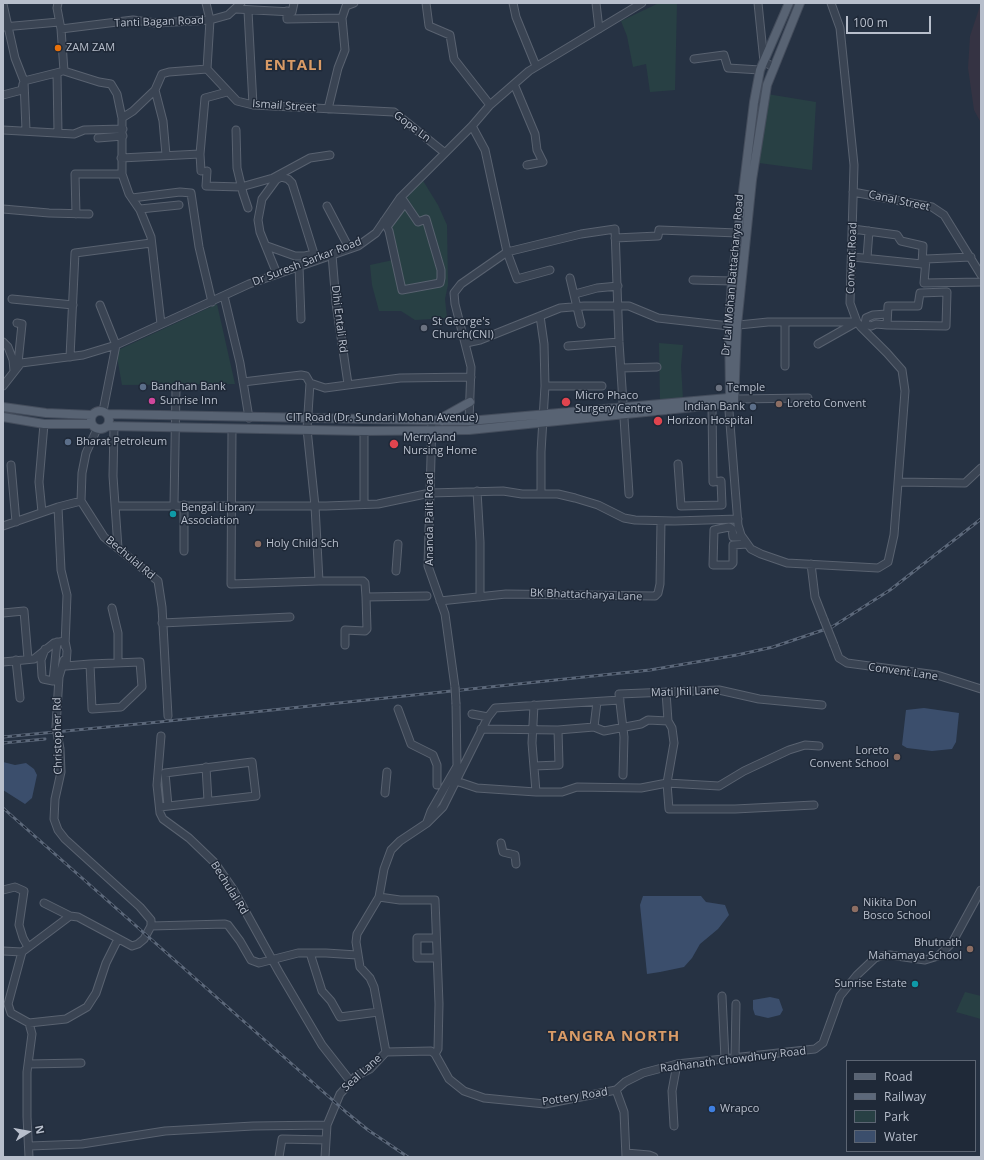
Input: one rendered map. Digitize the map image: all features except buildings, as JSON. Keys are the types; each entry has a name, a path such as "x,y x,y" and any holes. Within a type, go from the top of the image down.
{"main road":[{"name":"Dr Lal Mohan Battacharya Road","path":"731,401 733,325 732,281 754,102 760,70 789,3"},
{"name":"Dr Lal Mohan Battacharya Road","path":"733,325 752,180 767,85 800,3"},
{"name":"CIT Road (Dr. Sundari Mohan Avenue)","path":"625,411 712,406 731,401"},
{"name":"CIT Road (Dr. Sundari Mohan Avenue)","path":"94,426 364,431 470,430 542,419 731,401"},
{"path":"442,421 445,416 470,402"},
{"path":"3,408 46,413 92,415 96,411 105,412 110,426"},
{"name":"CIT Road (Dr. Sundari Mohan Avenue)","path":"105,412 175,416 432,421 542,419"},
{"path":"3,417 44,424 94,426 92,415"}],"street":[{"path":"58,3 57,8 60,25 61,72 58,133"},
{"path":"122,118 133,111 155,90 162,74 169,72 207,69 210,20 206,3"},
{"path":"238,6 248,10 264,9 292,12 294,3"},
{"path":"328,109 338,68 345,50 342,18 346,6 354,3"},
{"path":"426,3 429,26 450,35 454,59 490,105"},
{"path":"513,3 520,28 536,66"},
{"path":"596,3 599,29"},
{"name":"Dr Suresh Sarkar Road","path":"21,363 83,355 116,345 224,296 299,266 315,257 332,255 358,246 376,233 385,224 403,200 445,153 472,126 490,105 514,84 536,66 642,3"},
{"path":"758,3 764,62 774,67"},
{"name":"Convent Road","path":"811,564 878,568 888,562 894,535 905,391 902,370 861,324 850,303 853,257 854,165 840,28 831,3"},
{"path":"3,4 5,27 24,81 26,130"},
{"name":"Tanti Bagan Road","path":"5,27 133,20 156,22 210,20 228,15 238,6"},
{"path":"248,10 253,105"},
{"path":"287,11 287,19 342,18"},
{"path":"694,59 724,55 728,68 760,70"},
{"name":"Ismail Street","path":"207,69 219,80 227,92 237,102 253,105 328,109"},
{"path":"24,81 61,72 111,84 117,94 122,118 123,133 121,158 122,174 132,198 140,209 151,237 161,324"},
{"path":"3,95 22,90 24,81"},
{"path":"514,84 535,134 537,150 543,162 527,165"},
{"path":"155,90 163,121 166,155"},
{"path":"227,92 205,98 200,154 206,186 241,187 273,178 310,158 330,155"},
{"name":"Gope Ln","path":"328,109 394,112 445,153"},
{"path":"472,126 485,150 507,252 518,279 550,270"},
{"path":"3,130 26,130 74,134 84,130 123,133"},
{"path":"236,130 237,168 248,208"},
{"path":"98,138 123,133"},
{"path":"121,158 200,154"},
{"path":"76,214 75,174 122,174"},
{"path":"267,246 295,256 315,257 292,183 288,179 281,176 276,180 262,199 258,220 260,232 267,246 277,274"},
{"path":"132,198 180,192 191,194 199,247 212,302"},
{"name":"Canal Street","path":"853,192 932,207 944,215 981,275"},
{"path":"385,224 402,290 440,283 442,278 441,270 426,219 418,222 403,200"},
{"path":"140,209 180,205"},
{"path":"327,206 349,248"},
{"path":"3,209 89,214"},
{"path":"469,421 471,367 455,304 454,293 461,284 507,252 560,238 615,229 615,267 618,286 619,342 625,411 629,494"},
{"path":"853,229 897,235 901,242 924,246 922,264 853,257"},
{"path":"615,238 658,236 659,230 738,233"},
{"path":"867,258 869,231"},
{"path":"70,356 75,253 151,243"},
{"name":"Dihi Entali Rd","path":"332,255 339,326 348,384"},
{"path":"970,258 979,282 924,283 926,259 970,258"},
{"path":"299,266 301,319"},
{"path":"570,278 581,324"},
{"path":"693,280 732,281"},
{"path":"575,294 596,288 618,286"},
{"path":"466,343 480,340 560,308 577,306 629,306 658,318 733,325 785,322 861,324 871,326 876,324 887,325 946,326 947,292 920,294 918,306 888,306 887,325"},
{"path":"224,296 243,382 249,418"},
{"path":"12,299 73,305"},
{"path":"100,305 116,345 105,412"},
{"path":"818,344 861,324 866,318 873,315 887,314"},
{"path":"540,316 544,344 545,386 542,419 541,493"},
{"path":"785,322 785,366"},
{"path":"3,386 21,363 18,363 22,324 17,323"},
{"path":"3,342 8,347 13,360 14,371"},
{"path":"568,346 619,342"},
{"path":"621,368 656,368"},
{"path":"243,382 301,375 306,376 310,383 307,429 315,506 319,580"},
{"path":"310,383 325,388 400,378 471,377"},
{"path":"545,386 602,386"},
{"path":"174,505 174,428 176,388"},
{"path":"808,398 731,401 738,519 742,537 751,549 761,554 787,563 811,564"},
{"path":"678,464 681,506 722,505 721,481 713,482 712,406"},
{"name":"Ananda Palit Road","path":"427,823 431,811 457,766 455,687 449,635 440,601 428,566 432,421"},
{"path":"42,512 39,482 44,424"},
{"path":"3,526 42,512 81,501 82,473 94,426"},
{"path":"110,426 118,548"},
{"path":"232,429 231,584 319,580 363,581 365,583 367,629 365,632 345,630 345,645"},
{"path":"364,431 364,504"},
{"path":"11,466 16,522"},
{"path":"898,482 965,483 981,468"},
{"path":"115,506 315,506 378,504 430,493 477,491 541,493 575,498 598,505 624,518 661,521 738,519"},
{"path":"477,491 480,542 480,597"},
{"name":"Bechulal Rd","path":"81,501 104,537 158,581 168,716"},
{"path":"184,505 184,551"},
{"name":"Christopher Rd","path":"58,507 61,570 67,595 61,642 65,656 59,676 56,727 60,749 61,772 55,799 54,820 58,830 65,839 140,908 150,920 151,926"},
{"name":"BK Bhattacharya Lane","path":"440,601 506,594 554,593 655,596 658,593 660,584 661,521"},
{"path":"732,529 733,545 733,563 729,566 714,565 714,530 732,529"},
{"path":"733,537 742,537"},
{"path":"396,571 398,544"},
{"path":"733,545 746,544"},
{"name":"Convent Lane","path":"811,564 815,597 839,658 847,663 937,675 981,689"},
{"path":"366,597 428,596"},
{"path":"112,608 118,633 118,663"},
{"path":"3,613 24,611 28,659"},
{"path":"162,623 290,617"},
{"path":"45,649 42,660 42,676 43,679 53,681 61,642"},
{"path":"3,662 34,658 45,649 61,642"},
{"path":"61,642 67,651 66,666 90,664 140,662 142,687 121,707 92,709 90,664"},
{"path":"16,660 20,698"},
{"name":"Mati Jhil Lane","path":"488,717 495,708 597,702 619,697 666,692 719,690 759,700 822,705"},
{"path":"666,692 668,722 672,728 674,743 667,783 669,809 735,809 814,805"},
{"path":"619,697 625,752 623,775"},
{"path":"594,727 597,702"},
{"path":"534,705 533,730 536,792"},
{"path":"398,709 411,744 433,755 437,765 437,785"},
{"path":"379,897 400,900 435,900 439,1011 438,1049 435,1054 428,1050 386,1052 373,982 360,967 357,955 357,934 379,897 383,874 391,850 400,841 427,823 443,807 488,717 472,714"},
{"path":"481,729 558,730 594,727 604,731 641,724 648,720 668,722"},
{"path":"534,766 559,765 558,730"},
{"name":"Bechulal Rd","path":"161,736 157,785 163,819 189,838 216,863 322,1045 351,1082"},
{"path":"456,782 477,788 536,792 562,792 576,787 641,788 667,783 719,786 789,750 805,745 819,746"},
{"path":"160,807 256,796 252,762 165,773 168,806"},
{"path":"206,767 208,801"},
{"path":"385,793 387,772"},
{"path":"501,843 503,852 515,855 516,864"},
{"path":"3,890 15,887 24,891 19,925 23,938 28,946"},
{"name":"Radhanath Chowdhury Road","path":"616,1090 635,1076 649,1070 677,1064 787,1054 818,1048 823,1042 840,996 857,975 875,958 881,956 901,956 925,960 938,956 952,943 981,890"},
{"path":"44,903 70,916 78,917 129,945 135,945 144,939 151,926 225,924 228,925 240,941 253,962 259,963 273,961 298,953 357,955"},
{"path":"70,916 22,952 6,1006 13,1015 30,1023 66,1019 87,1007 96,993 106,963 118,939"},
{"path":"436,938 417,938 417,958 437,958"},
{"path":"3,951 22,952"},
{"path":"310,953 322,991 331,1001 340,1017 378,1012"},
{"path":"722,996 725,1060"},
{"path":"735,1058 736,1004"},
{"path":"29,1157 30,1146 26,1116 28,1064 32,1039 30,1023"},
{"name":"Seal Lane","path":"325,1157 327,1125 340,1094 356,1076 370,1069 386,1052"},
{"name":"Pottery Road","path":"435,1054 449,1079 464,1091 484,1098 546,1104 616,1090"},
{"path":"28,1064 81,1063"},
{"path":"674,1126 672,1091 677,1064"},
{"path":"616,1090 624,1112 626,1155 649,1155 654,1157"},
{"path":"30,1146 82,1144 165,1131 253,1126 327,1125"},
{"path":"279,1157 282,1139 326,1140"}],"shaded area":[{"path":"981,3 981,123 974,110 968,68 970,36"}],"green space":[{"path":"659,3 677,3 675,90 650,92 646,64 633,67 627,36 621,21"},
{"path":"767,94 816,102 812,170 759,163"},
{"path":"422,179 438,205 447,225 448,285 445,299 447,318 415,320 401,311 379,311 372,285 370,265 393,260 384,227"},
{"path":"217,304 235,384 122,385 116,351"},
{"path":"659,343 683,345 681,366 683,399 660,402"},
{"path":"965,992 981,996 981,1019 956,1012"}],"water":[{"path":"924,708 959,713 956,742 952,749 932,751 907,748 902,745 906,710"},
{"path":"3,762 15,765 26,763 34,769 37,775 32,798 25,804 3,790"},
{"path":"643,896 701,896 706,902 725,905 729,915 718,929 700,944 692,958 684,967 647,974 640,905"},
{"path":"770,997 779,999 783,1010 780,1015 768,1018 755,1015 753,1000"}],"railway":[{"path":"3,737 650,670 737,655 773,647 832,627 890,590 981,519"},
{"path":"3,743 45,739"},
{"path":"3,808 346,1112 368,1130 408,1157"}],"place":[{"name":"ZAM ZAM","path":"58,48"},
{"name":"St George's Church(CNI)","path":"424,328"},
{"name":"Bandhan Bank","path":"143,387"},
{"name":"Temple","path":"719,388"},
{"name":"Sunrise Inn","path":"152,401"},
{"name":"Micro Phaco Surgery Centre","path":"566,402"},
{"name":"Loreto Convent","path":"779,404"},
{"name":"Indian Bank","path":"753,407"},
{"name":"Horizon Hospital","path":"658,421"},
{"name":"Bharat Petroleum","path":"68,442"},
{"name":"Merryland Nursing Home","path":"394,444"},
{"name":"Bengal Library Association","path":"173,514"},
{"name":"Holy Child Sch","path":"258,544"},
{"name":"Loreto Convent School","path":"897,757"},
{"name":"Nikita Don Bosco School","path":"855,909"},
{"name":"Bhutnath Mahamaya School","path":"970,949"},
{"name":"Sunrise Estate","path":"915,984"},
{"name":"Wrapco","path":"712,1109"}],"district":[{"name":"ENTALI","path":"294,66"},
{"name":"TANGRA NORTH","path":"614,1037"}]}
